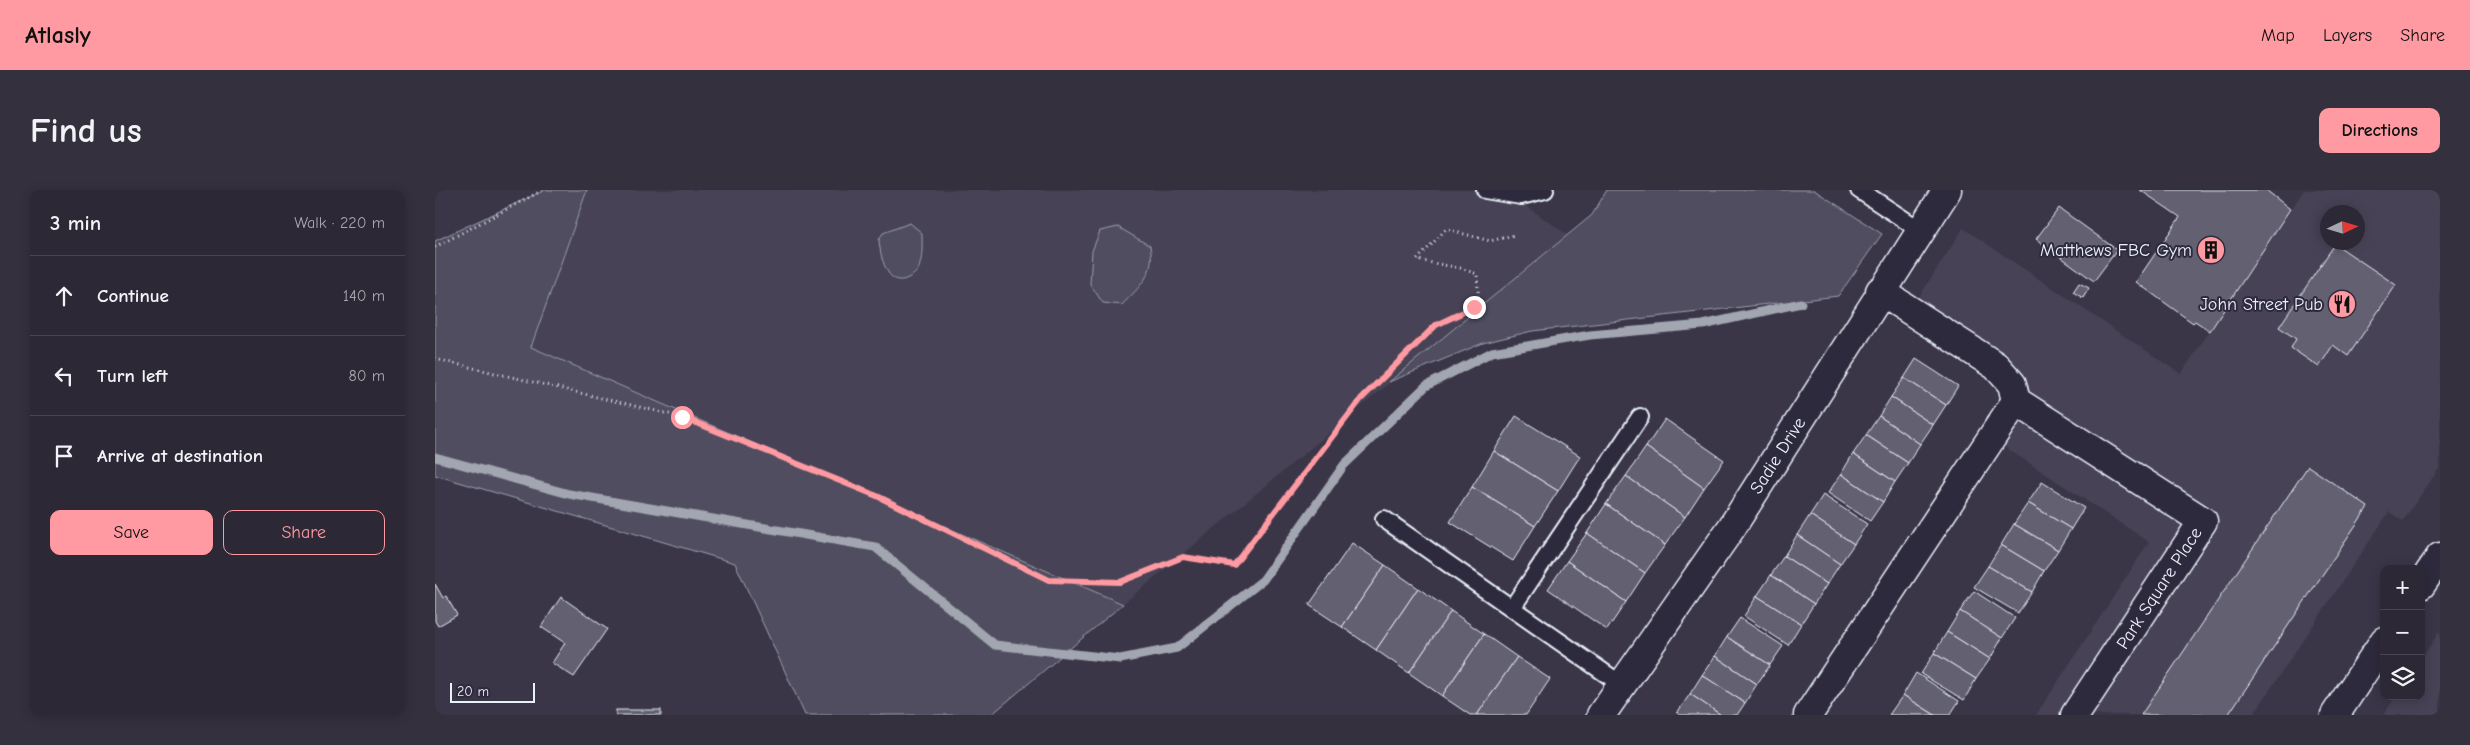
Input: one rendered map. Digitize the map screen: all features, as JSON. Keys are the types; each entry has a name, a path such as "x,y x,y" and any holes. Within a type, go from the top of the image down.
{"street":[{"name":"Sadie Drive","path":"1601,715 1732,527 1880,291 1947,190"},
{"path":"1808,715 2016,401 2012,384 1996,366 1880,291"},
{"name":"Park Square Place","path":"2016,401 2203,521 2075,715"},
{"path":"2425,579 2440,557"},
{"path":"2335,715 2380,647"}],"lane":[{"path":"1485,190 1521,196 1545,190"},
{"path":"1859,190 1920,230"},
{"path":"1512,608 1640,417"},
{"path":"1384,519 1622,685"}],"path":[{"path":"435,247 543,190"},
{"path":"435,359 682,417 877,496 1049,580 1120,582 1183,557 1234,565 1361,399 1436,325 1479,303 1477,274 1460,268 1417,260 1446,229 1490,241 1515,235"}],"shaded area":[{"path":"545,190 587,190 531,347 1123,604 991,715 805,715 735,563 435,475 435,241"},
{"path":"587,190 1503,190 1568,235 1123,604 531,347"},
{"path":"1607,190 1814,190 1882,234 1838,296 1532,331 1483,343 1389,382 1592,215"},
{"path":"2304,190 2440,190 2440,467 2403,521 2389,512 2253,715 2036,715 2149,542 1994,440 2022,395 1905,319 1963,228 2181,374"},
{"path":"910,223 922,233 922,256 916,272 912,276 901,280 895,279 890,275 883,262 879,240 883,233"},
{"path":"1118,227 1150,246 1151,256 1149,272 1145,279 1122,305 1103,303 1090,284 1092,251 1100,231"},
{"path":"2440,631 2440,715 2383,715 2393,700 2425,700 2425,653"}],"building":[{"name":"Matthews FBC Gym","path":"2140,190 2266,190 2290,209 2210,331 2195,321 2193,323 2136,282 2180,217"},
{"path":"2059,208 2117,250 2094,281 2036,239"},
{"path":"2331,250 2344,250 2396,285 2348,356 2333,345 2319,367 2291,348 2296,339 2279,327"},
{"path":"2079,283 2089,288 2083,298 2073,292"},
{"path":"1916,359 1958,386 1946,405 1904,378"},
{"path":"1904,378 1946,405 1933,425 1891,397"},
{"path":"1891,397 1933,425 1920,444 1879,416"},
{"path":"1516,416 1580,456 1558,491 1494,451"},
{"path":"1879,416 1920,444 1908,463 1866,435"},
{"path":"1665,419 1724,460 1704,488 1646,447"},
{"path":"1866,435 1908,463 1895,482 1853,454"},
{"path":"1646,447 1704,488 1685,517 1626,476"},
{"path":"1494,451 1558,491 1535,526 1472,487"},
{"path":"1853,454 1895,482 1883,502 1841,474"},
{"path":"2308,466 2368,507 2228,715 2141,715"},
{"path":"1841,474 1883,502 1870,521 1828,493"},
{"path":"1626,476 1685,517 1665,545 1606,504"},
{"path":"2042,482 2084,508 2071,529 2028,503"},
{"path":"1472,487 1535,526 1513,561 1450,522"},
{"path":"1823,495 1867,524 1854,544 1810,515"},
{"path":"2028,503 2071,529 2058,550 2014,524"},
{"path":"1606,504 1665,545 1645,573 1587,533"},
{"path":"1810,515 1854,544 1840,564 1797,535"},
{"path":"2014,524 2058,550 2044,571 2001,545"},
{"path":"1587,533 1645,573 1626,602 1567,561"},
{"path":"1797,535 1840,564 1827,584 1784,556"},
{"path":"1352,543 1385,565 1342,627 1309,605"},
{"path":"2001,545 2044,571 2032,592 1988,566"},
{"path":"1784,556 1827,584 1814,604 1771,575"},
{"path":"1567,561 1626,602 1607,630 1548,589"},
{"path":"1385,565 1418,588 1376,650 1342,627"},
{"path":"1988,566 2032,592 2018,613 1974,587"},
{"path":"1771,575 1814,604 1801,624 1757,596"},
{"path":"435,584 443,598 446,596 457,615 438,626 435,621"},
{"path":"1418,588 1451,611 1409,673 1376,650"},
{"path":"1974,591 2015,618 2002,638 1960,611"},
{"path":"1757,596 1801,624 1788,645 1744,616"},
{"path":"561,597 607,629 574,677 552,663 565,643 541,627"},
{"path":"1451,611 1484,634 1442,696 1409,673"},
{"path":"1960,611 2002,638 1990,659 1947,632"},
{"path":"1740,618 1783,646 1770,665 1727,637"},
{"path":"1947,632 1990,659 1976,679 1934,653"},
{"path":"1484,634 1517,657 1477,715 1470,715 1442,696"},
{"path":"1727,637 1770,665 1757,684 1715,656"},
{"path":"1934,653 1976,679 1964,700 1921,674"},
{"path":"1715,656 1757,684 1745,703 1702,675"},
{"path":"1517,657 1550,679 1526,715 1477,715"},
{"path":"1916,673 1959,701 1950,715 1935,715 1903,695"},
{"path":"1702,675 1745,703 1737,715 1721,715 1690,694"},
{"path":"1690,694 1721,715 1680,715 1677,713"},
{"path":"1903,695 1935,715 1889,715"},
{"path":"616,710 661,710 661,715 616,715"}],"waterway":[{"path":"435,457 569,494 875,547 995,645 1120,659 1177,648 1263,580 1344,465 1426,386 1492,352 1590,335 1703,325 1801,303"}],"place":[{"name":"Matthews FBC Gym","path":"2211,250"},
{"name":"John Street Pub","path":"2342,304"}],"route":[{"path":"682,417 877,496 1049,580 1120,582 1183,557 1234,565 1361,399 1436,325 1474,307"}]}
